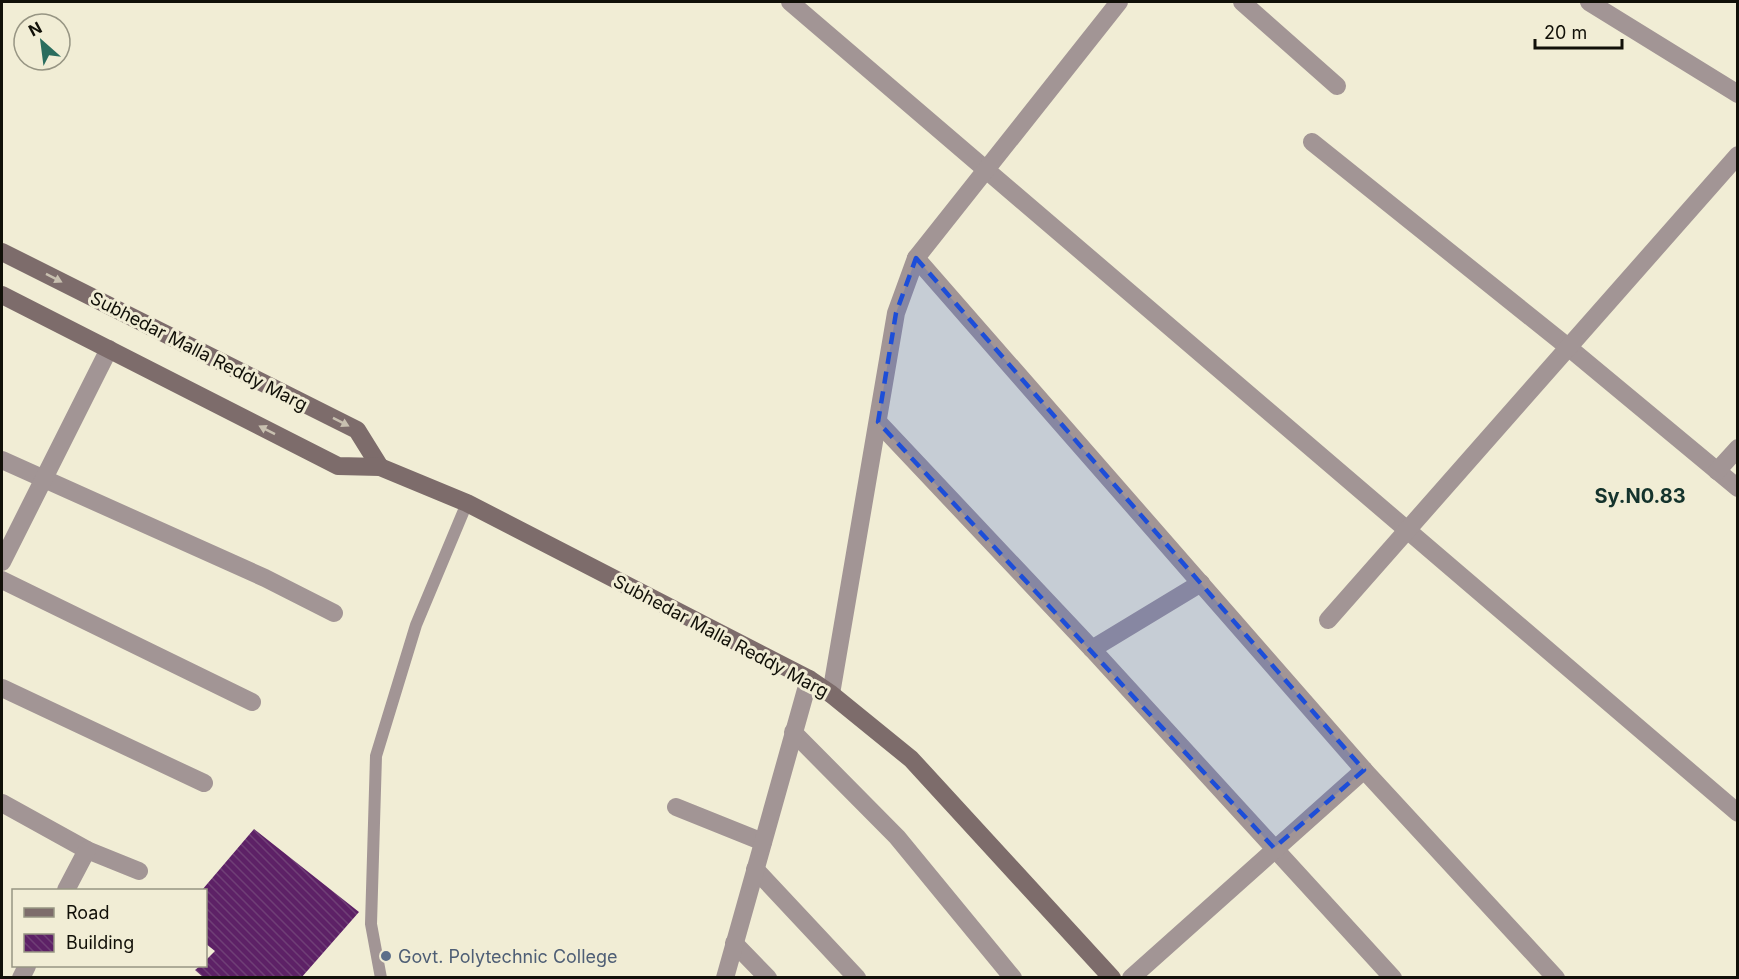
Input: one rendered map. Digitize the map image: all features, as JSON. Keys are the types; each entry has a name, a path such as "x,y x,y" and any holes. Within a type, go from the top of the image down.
{"main road":[{"name":"Subhedar Malla Reddy Marg","path":"2,252 357,430 380,467"},
{"name":"Subhedar Malla Reddy Marg","path":"2,295 338,466 380,467 467,503 808,679 831,694 911,759 1112,978"}],"street":[{"path":"790,2 1407,528 1737,813"},
{"path":"831,694 896,313 916,258 1119,2"},
{"path":"1242,2 1337,86"},
{"path":"1589,2 1737,94"},
{"path":"1312,142 1568,347 1737,488"},
{"path":"1328,620 1737,155"},
{"path":"916,258 1364,770 1556,978"},
{"path":"2,562 109,349"},
{"path":"878,422 1092,649 1393,978"},
{"path":"1717,471 1737,448"},
{"path":"2,460 42,480 265,578 334,613"},
{"path":"2,580 252,702"},
{"path":"1092,649 1201,584"},
{"path":"725,978 808,679"},
{"path":"2,688 204,783"},
{"path":"793,732 897,837 1013,978"},
{"path":"1131,978 1364,770"},
{"path":"3,807 87,850 139,871"},
{"path":"676,807 763,842"},
{"path":"67,889 87,850"},
{"path":"755,869 857,978"},
{"path":"734,943 768,978"}],"lane":[{"path":"381,978 372,924 376,756 417,625 467,503"}],"highlighted area":[{"path":"916,258 1364,770 1274,848 878,422 896,313"}],"building":[{"path":"254,829 359,912 301,978 204,978 195,970 199,967 207,967 207,959 215,951 207,945 207,889 203,889"}],"place":[{"name":"Govt. Polytechnic College","path":"386,956"}],"district":[{"name":"Sy.N0.83","path":"1640,496"}]}
